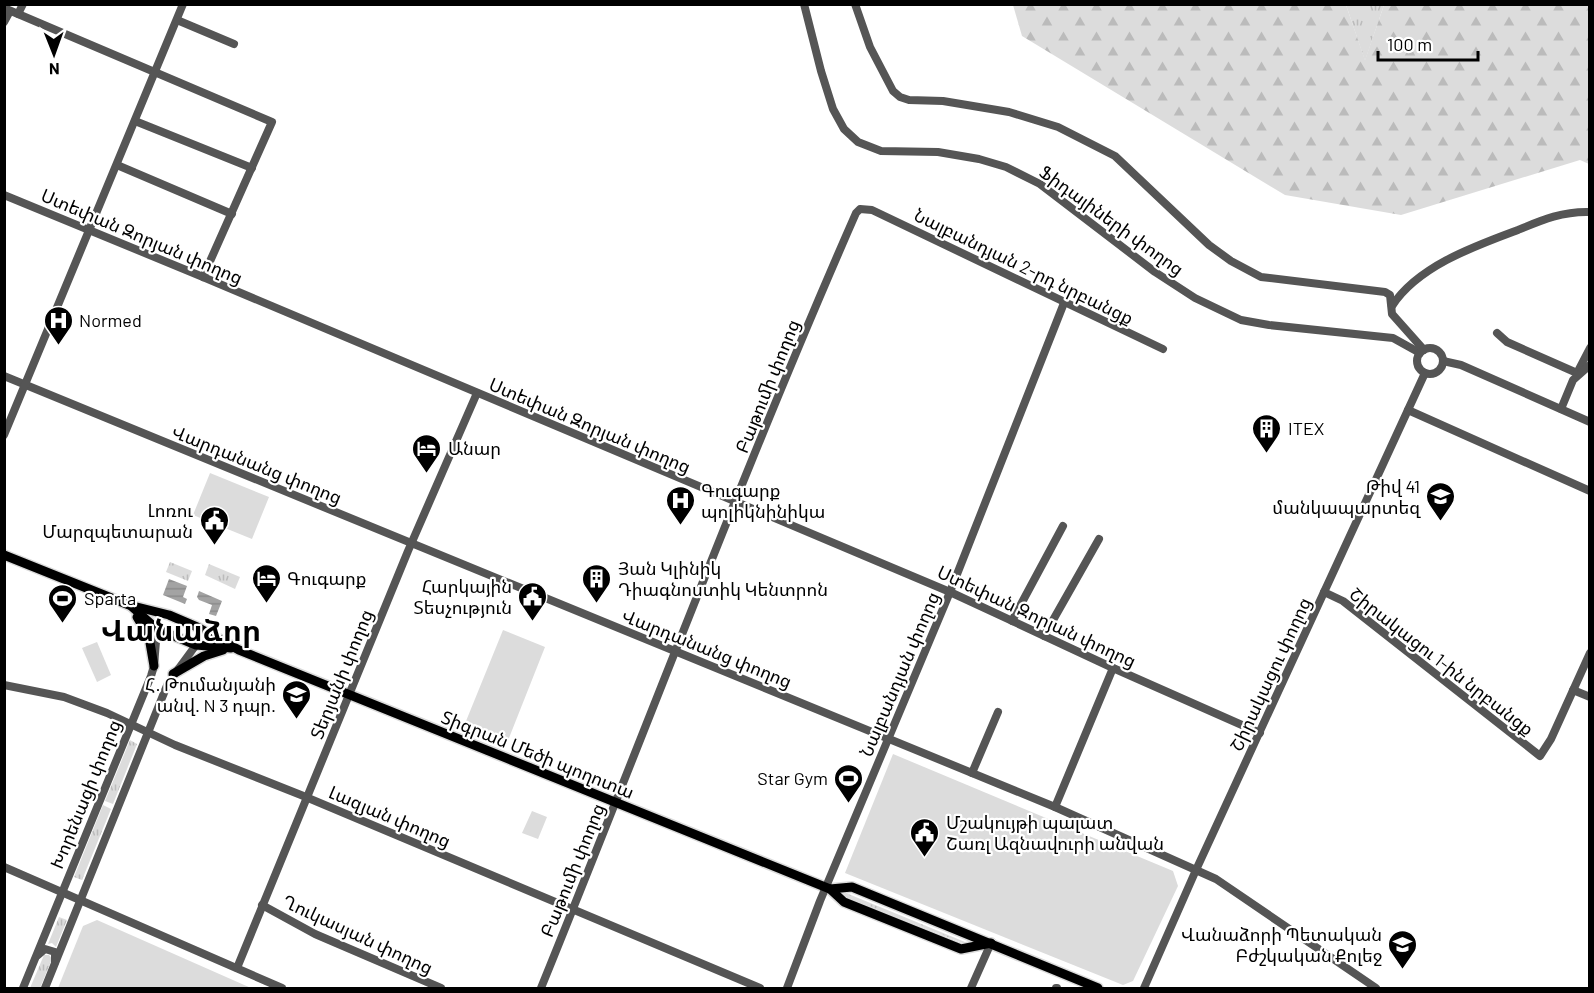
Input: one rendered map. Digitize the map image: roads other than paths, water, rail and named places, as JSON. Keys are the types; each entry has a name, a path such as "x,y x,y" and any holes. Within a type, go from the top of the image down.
{"main road":[{"name":"Տիգրան Մեծի պողոտա","path":"4,555 129,605 169,615 197,627 234,648 828,889 844,902 961,949 991,943"},
{"name":"Տիգրան Մեծի պողոտա","path":"129,605 157,629 196,645 234,648"},
{"path":"129,605 142,623 148,637 154,666"},
{"path":"157,629 159,618 169,615"},
{"path":"196,645 203,634 197,627"},
{"path":"173,674 204,656 234,648"},
{"name":"Տիգրան Մեծի պողոտա","path":"828,889 852,886 1098,988"}],"street":[{"path":"4,22 11,11 22,4"},
{"path":"4,435 183,4"},
{"name":"Ֆիդայիների փողոց","path":"804,4 821,71 834,110 844,129 858,142 881,151 938,152 1006,166 1040,184 1155,272 1195,298 1241,320 1269,326 1393,338 1422,352"},
{"path":"855,4 870,47 893,91 900,97 1009,112 1058,127 1115,156 1209,245 1246,270 1271,279 1385,292 1390,295 1392,314 1422,352"},
{"path":"11,11 272,122 203,277"},
{"path":"177,20 234,44"},
{"path":"135,121 252,168"},
{"path":"117,165 232,214"},
{"name":"Ստեփան Զորյան փողոց","path":"4,195 950,592 1260,733"},
{"name":"Բաթումի փողոց","path":"541,988 814,310 856,213 860,209 872,210"},
{"name":"Նալբանդյան 2-րդ նրբանցք","path":"872,210 1163,349"},
{"path":"1391,308 1397,297 1421,276 1481,243 1546,217 1590,212"},
{"name":"Նալբանդյան փողոց","path":"787,988 950,592 1064,303"},
{"path":"1497,333 1508,342 1556,362 1575,376"},
{"path":"1561,409 1590,348"},
{"path":"1443,361 1438,372 1429,374 1425,373 1418,364 1422,352 1428,349 1437,351 1443,361 1461,365 1590,422"},
{"path":"1575,376 1590,365"},
{"name":"Շիրակացու փողոց","path":"1144,988 1425,373"},
{"name":"Վարդանանց փողոց","path":"4,376 1055,807 1216,879 1376,988"},
{"name":"Տերյանի փողոց","path":"237,969 411,543 477,393"},
{"path":"1408,410 1590,491"},
{"path":"1012,621 1063,526"},
{"path":"1044,636 1099,540"},
{"name":"Շիրակացու 1-ին նրբանցք","path":"1324,592 1343,601 1540,756 1551,739 1573,690"},
{"name":"Խորենացի փողոց","path":"23,988 154,666 157,629"},
{"name":"Խորենացի փողոց","path":"45,988 168,683 196,645"},
{"path":"1590,653 1573,690 1590,697"},
{"path":"1055,807 1113,668"},
{"name":"Լազյան փողոց","path":"4,685 64,697 760,988"},
{"path":"972,773 998,712"},
{"path":"4,867 282,988"},
{"name":"Ղուկասյան փողոց","path":"262,905 315,934 441,988"},
{"path":"971,988 991,943"},
{"path":"36,959 41,951 51,950 55,952 56,957 54,966"}],"place":[{"name":"Normed","path":"58,346"},
{"name":"ITEX","path":"1267,454"},
{"name":"Անար","path":"427,474"},
{"name":"Թիվ 41 մանկապարտեզ","path":"1441,522"},
{"name":"Գուգարք պոլիկնինիկա","path":"680,526"},
{"name":"Լոռու Մարզպետարան","path":"214,546"},
{"name":"Գուգարք","path":"266,604"},
{"name":"Յան Կլինիկ Դիագնոստիկ Կենտրոն","path":"597,604"},
{"name":"Հարկային Տեսչություն","path":"533,622"},
{"name":"Sparta","path":"63,624"},
{"name":"Հ. Թումանյանի անվ. N 3 դպր.","path":"297,720"},
{"name":"Star Gym","path":"849,804"},
{"name":"Մշակույթի պալատ Շառլ Ազնավուրի անվան","path":"925,858"},
{"name":"Վանաձորի Պետական Բժշկական Քոլեջ","path":"1403,970"}],"district":[{"name":"Վանաձոր","path":"181,629"}]}
